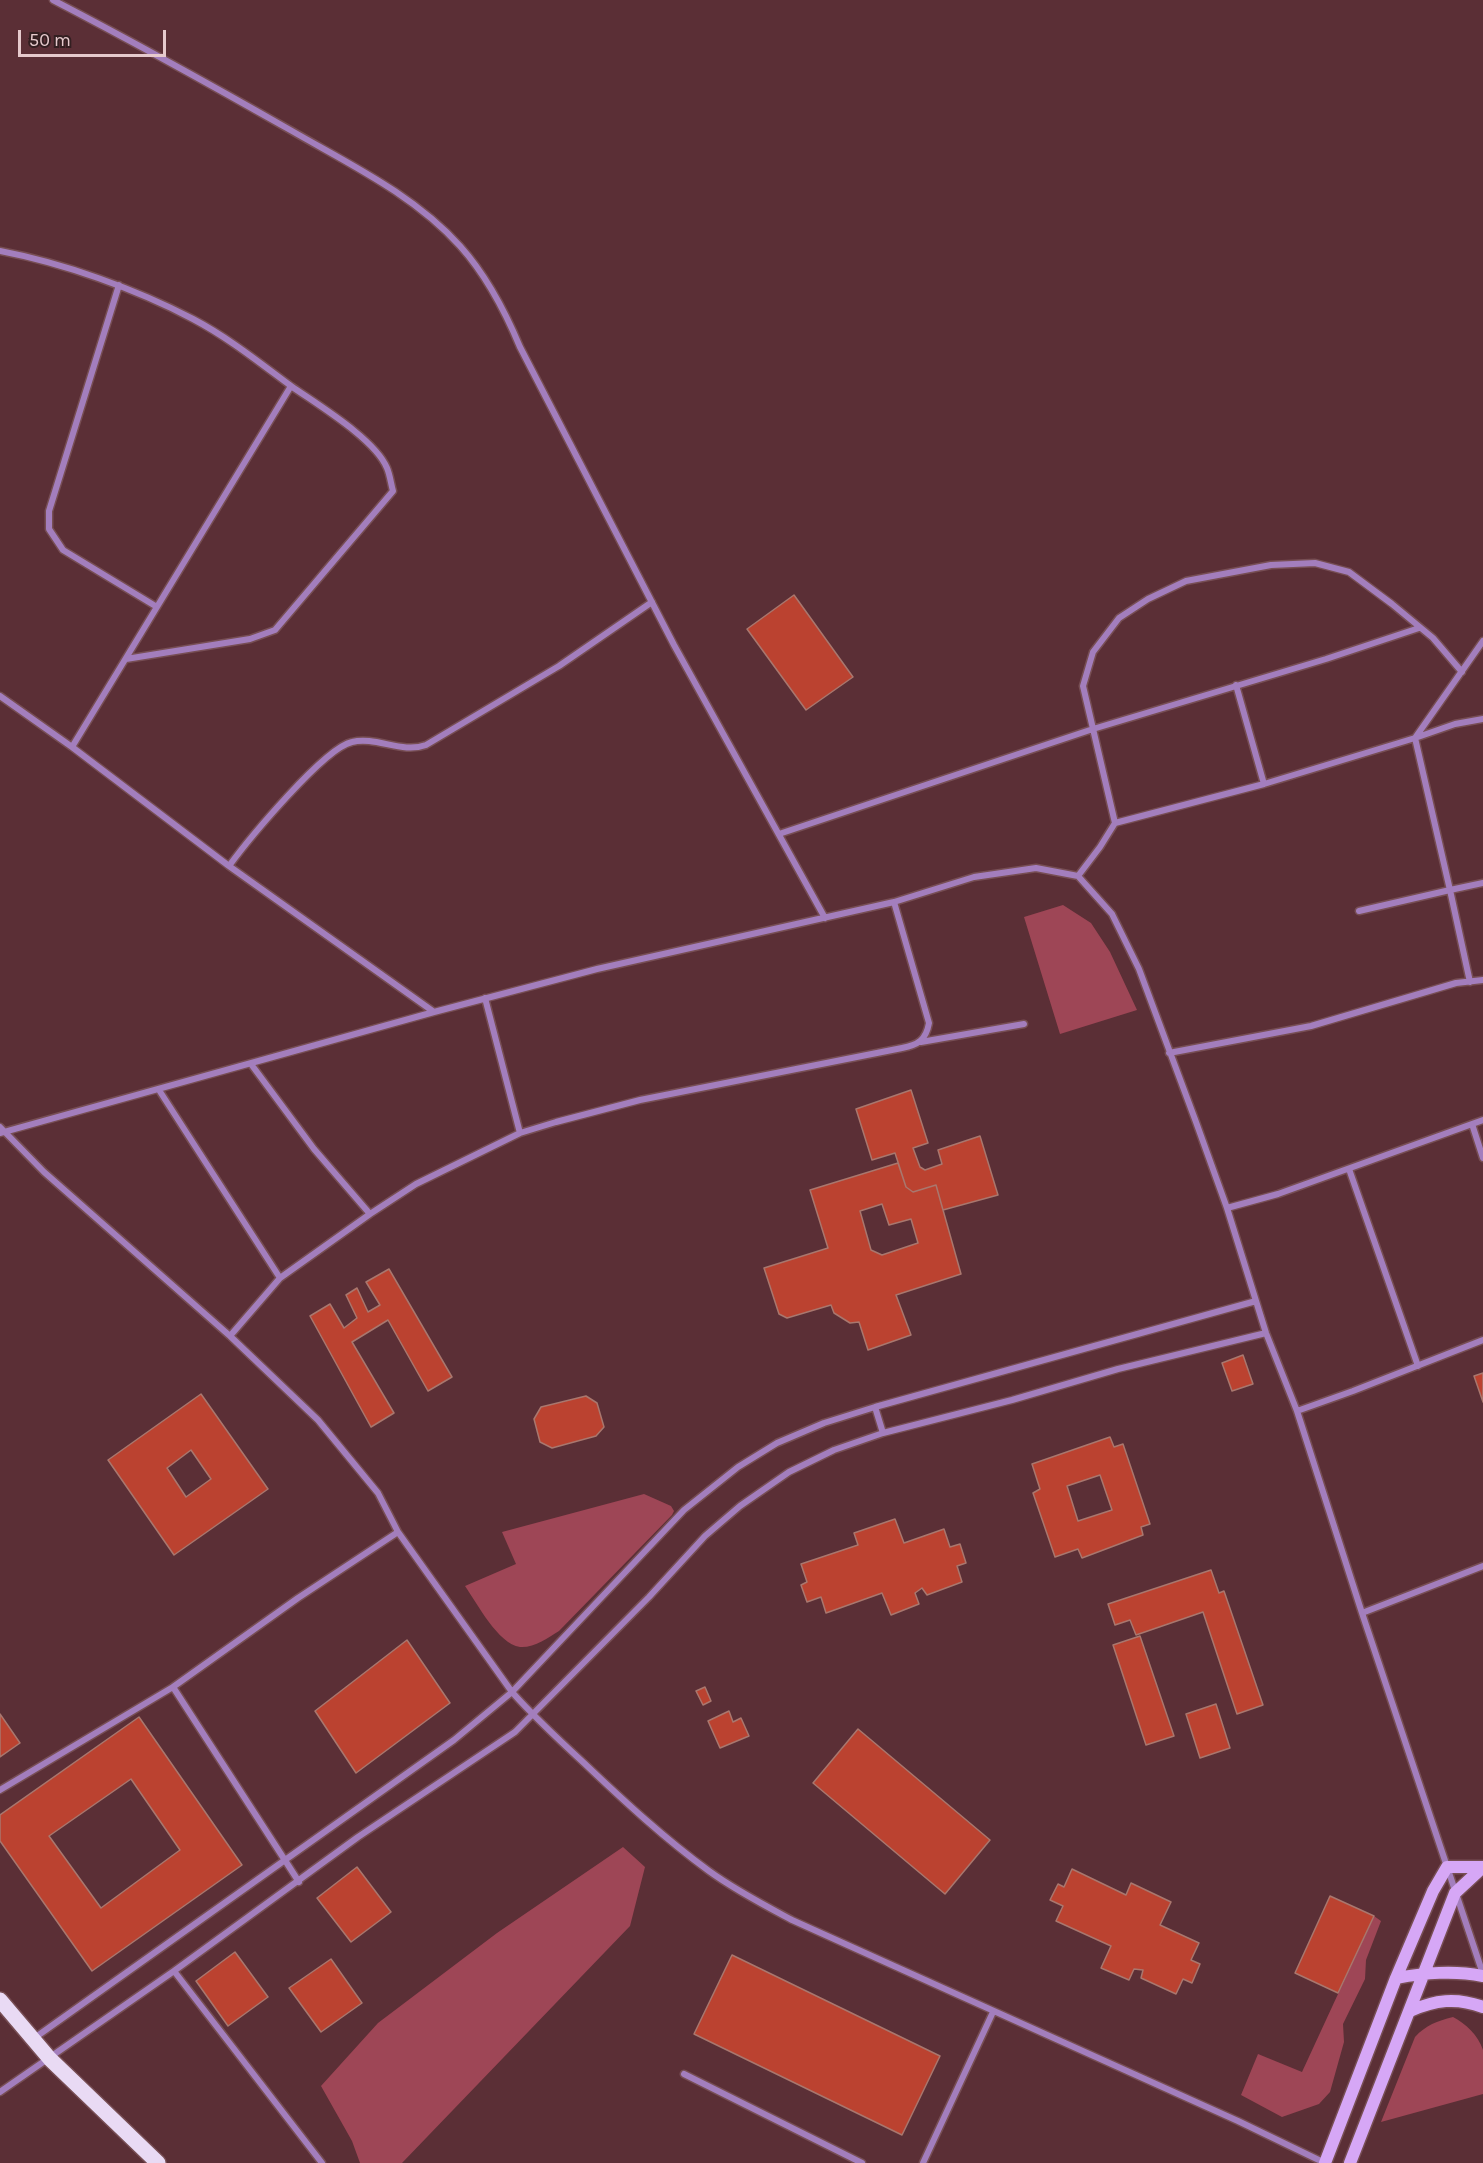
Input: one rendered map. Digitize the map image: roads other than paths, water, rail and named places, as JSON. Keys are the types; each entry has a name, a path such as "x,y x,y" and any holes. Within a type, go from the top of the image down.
{"main road":[{"path":"1325,2163 1396,1978 1429,1901 1447,1868 1482,1868"},
{"path":"1350,2163 1455,1893 1482,1868"},
{"path":"1396,1978 1424,1973 1460,1972 1483,1975"},
{"path":"0,2000 50,2059 158,2163"},
{"path":"1410,2011 1427,2004 1453,2000 1483,2007"}],"street":[{"path":"53,0 144,47 400,193 460,246 502,306 520,347 652,602 825,918"},
{"path":"0,250 119,285 193,319 239,347 348,427 377,453 387,468 393,491 275,630 250,639 126,659"},
{"path":"119,285 49,512 49,529 63,550 157,607"},
{"path":"72,747 291,386"},
{"path":"1115,823 1083,686 1093,651 1119,618 1148,599 1186,581 1271,565 1315,563 1349,572 1432,638 1462,672"},
{"path":"229,866 251,836 322,761 340,747 354,741 410,748 426,745 559,666 652,602"},
{"path":"779,834 1093,729 1326,659 1419,628"},
{"path":"1470,982 1415,738 1483,641"},
{"path":"1236,685 1264,784"},
{"path":"0,696 72,747 229,866 434,1012"},
{"path":"1078,876 1115,823 1264,784 1447,726 1483,719"},
{"path":"1,1131 485,998 597,969 894,902 974,877 1036,868 1078,876 1112,914 1139,969 1227,1208 1266,1333 1297,1411 1483,1975"},
{"path":"1359,911 1483,883"},
{"path":"894,902 929,1023 927,1033 921,1042"},
{"path":"1169,1053 1311,1026 1456,983 1483,980"},
{"path":"485,998 520,1133"},
{"path":"230,1336 280,1278 370,1214 416,1184 520,1133 640,1101 912,1046 921,1042 1024,1024"},
{"path":"251,1064 314,1149 370,1214"},
{"path":"159,1089 280,1278"},
{"path":"1227,1208 1278,1194 1483,1120"},
{"path":"1472,1124 1483,1158"},
{"path":"1,1131 44,1172 230,1336 318,1420 378,1493 398,1532 512,1692 533,1716 628,1805 710,1872 792,1920 1238,2121 1325,2163"},
{"path":"1349,1168 1418,1366"},
{"path":"32,2040 454,1740 512,1692 684,1510 738,1467 777,1443 824,1423 875,1407 1256,1301"},
{"path":"0,2092 50,2059 368,1831 515,1732 649,1597 705,1536 740,1506 789,1472 834,1450 883,1433 1012,1400 1118,1369 1266,1333"},
{"path":"1297,1411 1483,1340"},
{"path":"875,1407 883,1433"},
{"path":"0,1790 172,1687 298,1598 398,1532"},
{"path":"1362,1613 1482,1568"},
{"path":"172,1687 298,1882"},
{"path":"174,1971 322,2163"},
{"path":"923,2163 993,2012"},
{"path":"684,2074 862,2163"}]}
